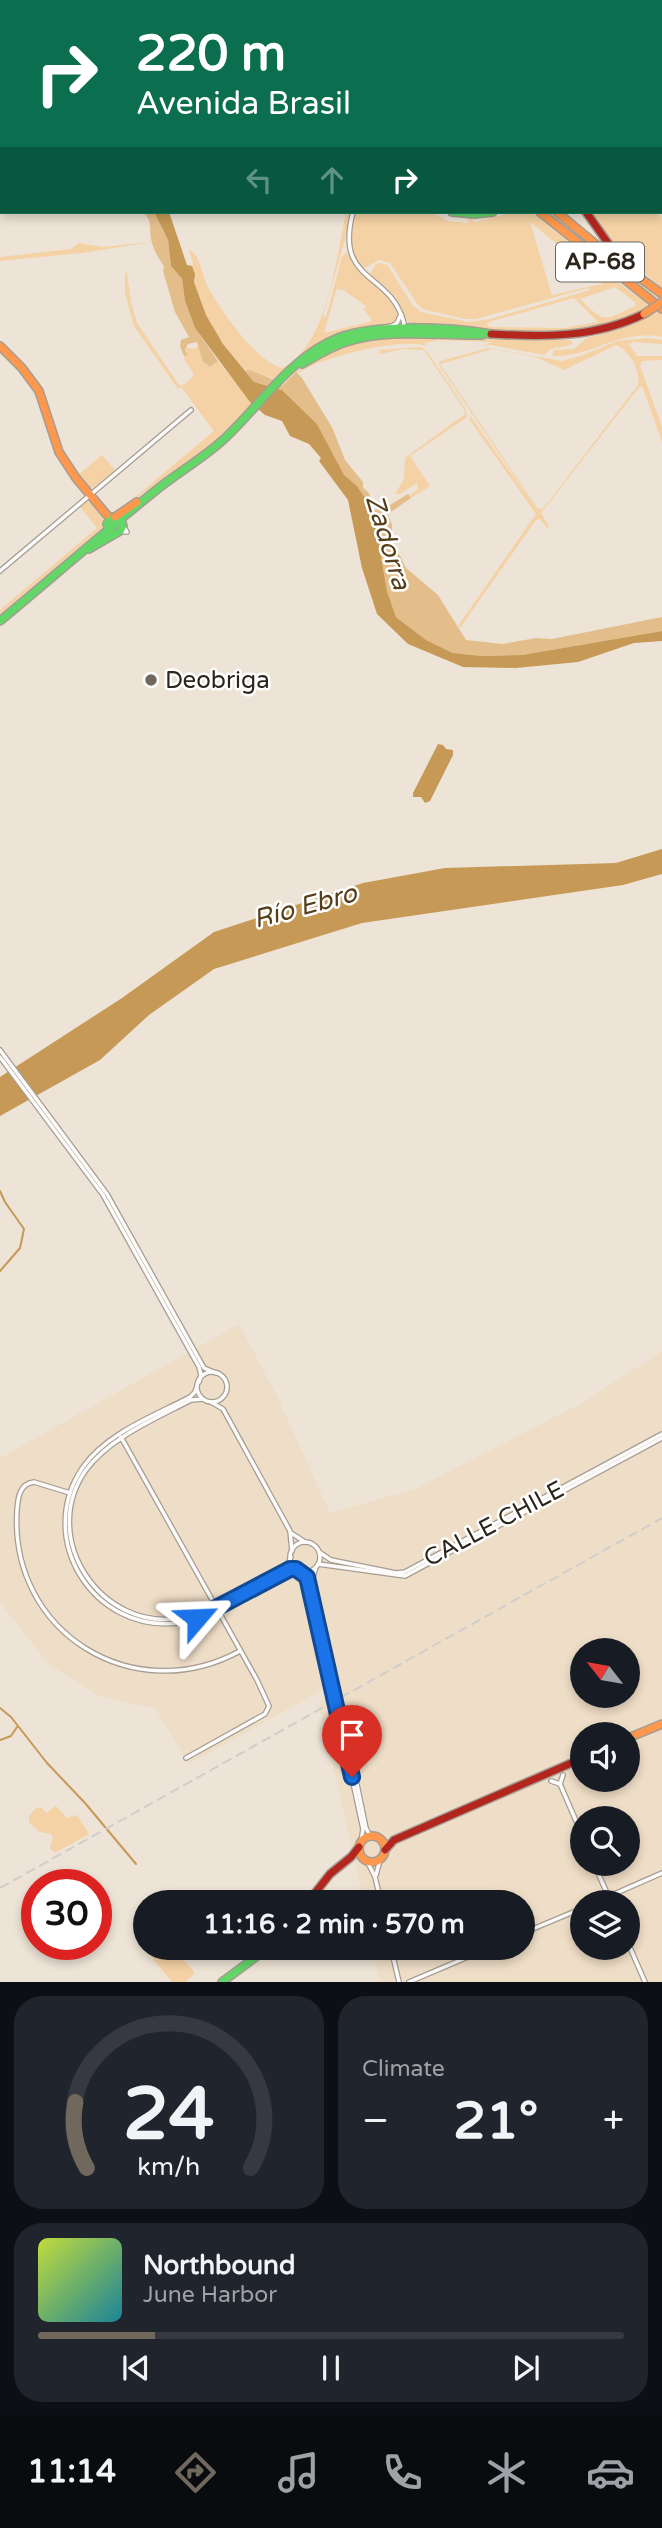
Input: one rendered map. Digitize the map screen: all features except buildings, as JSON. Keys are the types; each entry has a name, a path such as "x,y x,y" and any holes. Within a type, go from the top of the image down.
{"main road":[{"name":"AP-68","path":"542,214 662,309"},
{"name":"AP-68","path":"560,214 662,294"},
{"path":"587,214 611,249 647,280 649,285"},
{"path":"295,368 333,346 373,335 442,332 556,337 581,335 608,330 644,314 662,302"},
{"path":"0,621 115,524 208,452 320,347 352,334 403,325 442,332"},
{"path":"0,346 22,368 39,391 54,440 75,477 115,524"},
{"path":"640,1733 662,1724"},
{"path":"351,1857 366,1861 380,1860 394,1840 570,1764"},
{"path":"318,1890 367,1838 394,1840"},
{"path":"377,1838 385,1850"},
{"path":"360,1844 360,1854 366,1861"},
{"path":"222,1982 252,1960"}],"street":[{"path":"353,214 348,239 353,261 393,298 403,325"},
{"path":"401,314 403,325"},
{"path":"352,334 360,330 392,326 397,323 401,314"},
{"path":"373,335 403,325"},
{"path":"0,571 191,410"},
{"path":"0,1050 103,1187 200,1370 198,1384 190,1397 90,1458 79,1473 70,1493 65,1520 69,1549 81,1577 102,1601 126,1616 155,1623 188,1621 288,1569 309,1571 317,1565"},
{"path":"0,1057 103,1195 204,1368 216,1373 226,1383 223,1409"},
{"path":"198,1384 208,1373 216,1373"},
{"path":"198,1384 203,1399"},
{"path":"211,1402 224,1396"},
{"path":"203,1399 223,1409 290,1531 291,1557 286,1567 216,1608 179,1619 138,1615 122,1609 100,1594 77,1563 69,1525 75,1492 82,1475 92,1462 121,1437 191,1400 203,1399"},
{"name":"CALLE CHILE","path":"319,1552 331,1560 396,1573 405,1572 662,1436"},
{"name":"CALLE CHILE","path":"317,1565 332,1564 405,1576 662,1436"},
{"path":"121,1437 268,1701 265,1714 187,1757"},
{"path":"70,1493 34,1482 25,1484 20,1494 17,1522 20,1553 28,1582 43,1608 63,1631 85,1649 106,1660 150,1671 170,1672 198,1668 241,1651"},
{"path":"290,1531 314,1545 319,1552 313,1580 334,1686"},
{"path":"292,1550 305,1542"},
{"path":"291,1557 309,1581 366,1828 369,1834 377,1838"},
{"path":"340,1713 363,1829 360,1844"},
{"path":"563,1775 560,1784 570,1807"},
{"path":"551,1781 560,1784"},
{"path":"375,1878 380,1860"},
{"path":"366,1861 378,1890"},
{"path":"622,1890 662,1873"},
{"path":"535,1928 570,1913"},
{"path":"393,1960 398,1982"},
{"path":"409,1982 461,1960"},
{"path":"635,1960 645,1982"}],"shaded area":[{"path":"144,214 155,214 168,240 171,266 182,279 185,301 195,328 218,361 210,367 203,362 197,342 188,344 185,350 188,355 184,356 181,340 189,337 175,312 163,271 164,266 153,246"},
{"path":"346,214 350,214 329,296"},
{"path":"356,214 435,214 448,221 469,223 467,217 471,217 475,222 506,214 535,214 611,277 662,314 662,337 631,337 580,353 552,356 554,350 574,349 587,338 620,329 646,316 643,312 609,326 576,332 531,332 411,324 393,295 369,275 376,264 388,266 413,306 421,312 468,322 490,319 590,290 588,288 476,319 465,319 423,309 390,263 379,260 363,269 353,249","holes":["530,222 599,278 602,284 552,295","615,287 635,302 635,306 605,318 580,299","574,298 598,322 564,328 487,325 489,322"]},
{"path":"546,214 556,214 662,299 662,306"},
{"path":"591,214 658,214 662,217 662,288 608,241"},
{"path":"152,242 82,253 0,261 0,257 71,249 79,243 103,247"},
{"path":"189,249 199,262 206,282 230,322 262,357 283,368 298,356 310,340 328,300 323,316 326,317 342,256 347,252 359,270 392,303 397,320 325,341 276,382 271,377 245,371 223,344 206,315 194,282 195,274","holes":["337,288 367,307 363,308 372,320 369,322 324,333"]},
{"path":"127,273 137,323 179,385 182,386 194,376 184,356 187,355 186,347 194,349 199,345 203,363 210,367 218,361 254,405 208,447 122,508 214,431 181,387 178,389 134,326 125,293"},
{"path":"397,335 570,340 573,343 552,349 544,355 491,345 483,346 492,342 438,340 425,343 426,346 398,344 340,356 297,374 296,372 320,356 344,345"},
{"path":"648,338 662,340 662,344 629,344 637,356 662,356 662,360 642,361 640,366 662,427 662,442 640,386 541,513 548,529 540,519 536,520 460,628 458,626 536,514 469,419 471,417 542,517 439,365 440,361 489,348 562,361 617,341","holes":["616,345 630,356 636,367 638,385 542,509 538,509 440,364 492,349 536,357 564,370"]},
{"path":"0,343 40,384 56,440 73,470 79,474 102,455 115,470 94,488 76,476 53,436 40,391"},
{"path":"422,347 465,408 467,417 410,456 430,486 411,498 409,496 418,489 417,483 400,494 395,494 404,479 405,458 465,414 424,350 403,349 380,354 379,350"},
{"path":"250,370 282,386 296,372 302,378 333,429 345,460 363,482 363,488 369,493 372,503 369,504 357,486 344,476 317,424 282,390 254,382 245,371"},
{"path":"408,494 411,498 388,514 392,525 392,539 406,568 438,595 466,640 503,644 536,638 552,639 662,617 662,631 522,655 482,656 453,653 426,640 396,617 387,591 373,510 385,508"},
{"path":"88,501 102,514 104,526 0,614 0,610 97,528 80,507"},
{"path":"239,1324 276,1394 330,1513 415,1489 582,1403 662,1351 662,1982 380,1982 375,1960 535,1960 535,1890 361,1890 319,1704 342,1679 189,1764 155,1708 101,1697 48,1664 0,1602 0,1458"},
{"path":"56,1806 67,1818 77,1815 89,1834 55,1853 50,1848 53,1837 51,1834 40,1832 29,1822 29,1816 36,1808 41,1807 46,1813"},
{"path":"154,1960 183,1960 195,1973 186,1982 172,1982"}],"water":[{"path":"155,214 170,214 187,265 192,266 195,274 194,282 206,315 223,344 254,382 282,390 317,424 344,475 357,486 373,510 387,591 396,617 426,640 453,653 482,656 522,655 662,631 662,641 634,643 578,662 516,668 463,667 408,644 377,614 362,568 348,500 309,444 290,436 282,421 265,415 250,402 195,328 185,301 182,279 171,266 168,240"},
{"path":"438,744 453,750 453,755 430,801 425,803 421,797 413,797 413,793"},
{"name":"Río Ebro","path":"662,849 662,874 623,885 362,923 214,969 149,1015 100,1060 0,1116 0,1077 122,998 214,932 363,883 445,868 616,863"}],"waterway":[{"path":"0,1191 24,1229 20,1248 0,1271"},
{"path":"0,1708 11,1717 47,1763 136,1864"},
{"path":"0,1740 11,1736 17,1727"}],"railway":[{"path":"0,1888 662,1518"}],"traffic: fast":[{"path":"0,621 155,491 215,447 237,427 276,383 321,346 354,333 393,328 435,328 491,334"},
{"path":"302,364 334,346 379,335 482,335"},
{"path":"89,549 120,531 123,526 121,520 110,518 107,524 109,530"},
{"path":"222,1982 252,1960"}],"traffic: slow":[{"path":"543,214 662,309"},
{"path":"559,214 662,294"},
{"path":"644,314 662,302"},
{"path":"0,346 22,368 39,391 59,452 76,478 107,515"},
{"path":"115,517 137,502"},
{"path":"640,1733 662,1724"},
{"path":"372,1836 381,1840 385,1849 381,1858 372,1862 363,1858 359,1849 363,1840 372,1836"}],"traffic: jam":[{"path":"587,214 610,246 639,274"},
{"path":"491,334 531,336 588,332 644,314"},
{"path":"385,1850 394,1840 570,1764"},
{"path":"317,1890 359,1847"}],"place":[{"name":"Deobriga","path":"151,680"}],"route":[{"path":"197,1618 290,1569 301,1571 307,1577 352,1777"}],"water label":[{"name":"Zadorra","path":"388,542"}]}
